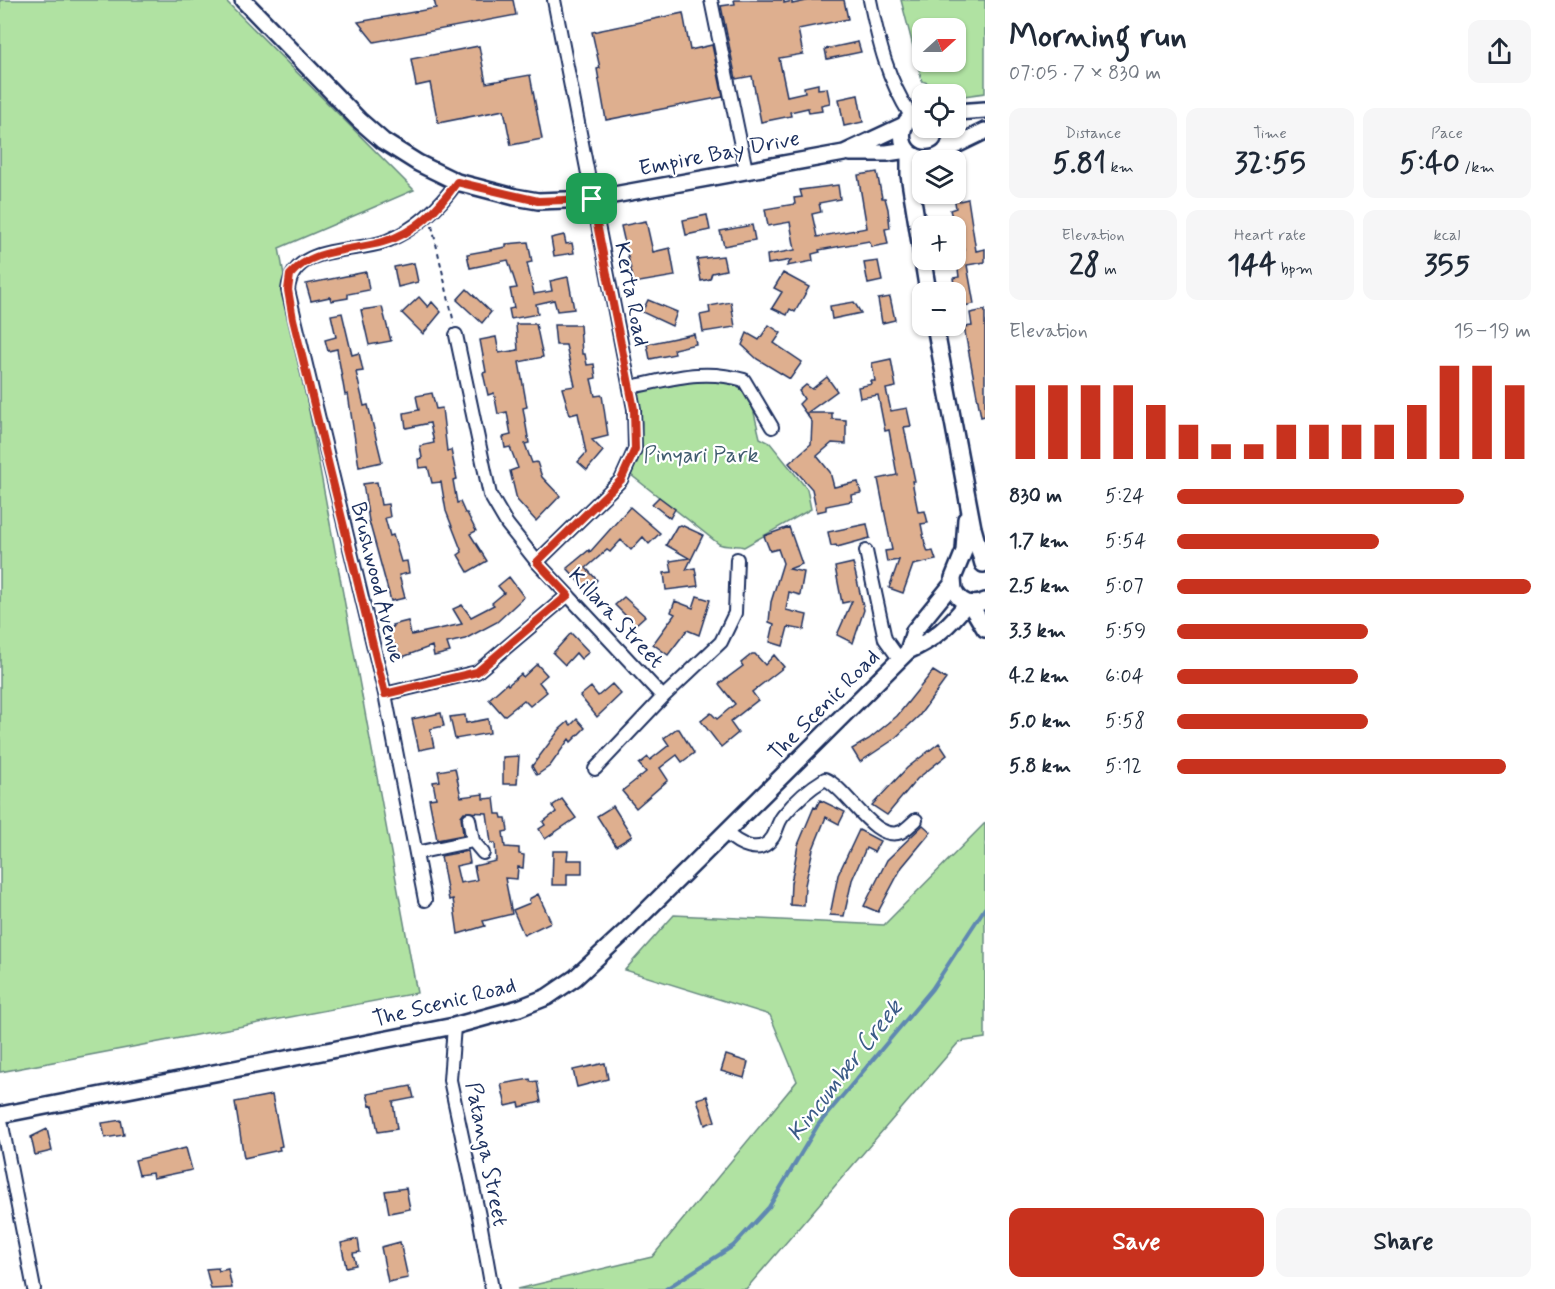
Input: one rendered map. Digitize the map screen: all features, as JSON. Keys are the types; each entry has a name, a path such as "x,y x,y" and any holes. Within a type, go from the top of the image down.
{"main road":[{"name":"Empire Bay Drive","path":"243,0 359,120 384,141 418,163 457,182 538,201 592,199 844,153 908,151 912,153"},
{"path":"966,111 985,110"},
{"name":"Empire Bay Drive","path":"844,153 912,119"},
{"path":"912,120 903,138 908,151 909,174 926,282"},
{"path":"951,150 985,131"},
{"path":"915,213 918,204"},
{"name":"The Scenic Road","path":"936,336 973,528 984,564"},
{"name":"The Scenic Road","path":"904,655 914,631 954,578 963,551 966,483"},
{"path":"984,564 964,564 954,578 956,596 974,603 985,629"},
{"name":"The Scenic Road","path":"0,1115 454,1026 519,1008 547,997 575,978 904,655 929,642 974,603"}],"street":[{"name":"Kerta Road","path":"537,562 621,480 635,449 634,409 554,0"},
{"path":"711,0 746,170"},
{"path":"870,0 887,70 894,88 912,116"},
{"path":"430,216 457,182"},
{"name":"Brushwood Avenue","path":"425,900 385,694 293,319 288,290 290,275 309,259 386,241 430,216"},
{"name":"Killara Street","path":"456,334 490,495 507,524 537,562 663,697"},
{"path":"630,387 704,373 721,373 744,380 772,427"},
{"path":"866,551 885,639 904,655"},
{"path":"595,769 663,697 721,642 735,613 737,559"},
{"path":"385,694 477,672 568,595"},
{"path":"725,832 742,846 761,847 772,838 781,817 812,787 825,779 835,783 876,827 889,834 901,832 916,820"},
{"path":"469,819 472,841 483,853"},
{"path":"416,853 472,841"},
{"name":"Patanga Street","path":"454,1026 450,1080 492,1289"},
{"path":"0,1115 34,1289"}],"path":[{"path":"430,216 456,334"}],"green space":[{"path":"0,0 225,0 414,190 279,248 417,993 0,1072"},
{"path":"901,0 985,0 985,93 966,96 966,84 930,84 922,81 920,72 966,72 966,18 912,18 912,42"},
{"name":"Pinyari Park","path":"712,378 728,380 750,396 760,438 770,443 807,489 811,509 744,547 719,544 631,475 641,446 642,423 638,395 643,391"},
{"path":"985,823 985,1038 959,1042 746,1289 517,1289 652,1257 797,1081 770,1015 625,970 674,915 884,925"}],"building":[{"path":"434,0 513,0 516,15 374,42 358,22 436,8"},
{"path":"734,0 784,0 784,3 792,1 792,4 811,0 844,0 848,19 798,29 803,54 779,58 787,96 805,92 804,87 818,84 818,89 827,88 830,103 821,105 822,111 809,113 808,108 790,112 791,116 761,122 752,76 736,79 721,6 735,4"},
{"path":"683,13 690,50 712,45 723,97 606,120 597,69 600,68 592,32"},
{"path":"858,42 861,52 827,59 825,49"},
{"path":"479,46 486,83 530,75 542,139 511,145 504,110 438,123 430,83 416,86 411,59"},
{"path":"858,95 863,122 844,126 839,99"},
{"path":"877,172 882,198 885,198 888,209 890,228 885,229 888,244 872,247 869,241 819,250 820,252 812,254 813,261 787,266 791,260 768,264 767,255 795,250 790,222 768,226 765,209 795,204 794,198 802,197 800,190 838,185 840,199 819,203 821,212 812,214 817,237 867,228 858,175"},
{"path":"968,199 976,251 985,249 985,262 967,265 974,304 966,306 966,282 954,282 953,278 959,277 958,270 966,270 966,216 952,216 950,210 956,208 955,204 966,204"},
{"path":"707,215 710,230 686,235 683,220"},
{"path":"646,221 653,252 670,248 675,276 634,283 621,226"},
{"path":"752,225 755,240 724,246 720,231"},
{"path":"564,235 566,244 572,243 574,253 554,256 551,238"},
{"path":"528,242 532,262 527,263 534,294 552,291 550,281 568,277 574,309 557,311 554,300 536,304 538,314 511,319 509,309 514,308 510,289 517,288 508,260 470,268 467,254 506,247 506,244"},
{"path":"723,256 726,270 712,273 710,279 701,281 697,259"},
{"path":"878,261 882,281 868,284 864,263"},
{"path":"414,263 418,282 398,287 394,267"},
{"path":"366,272 369,290 348,294 348,298 331,301 330,297 311,301 306,284"},
{"path":"783,273 809,287 795,312 790,309 787,315 772,308 782,292 774,288"},
{"path":"467,289 491,312 482,323 457,300"},
{"path":"419,297 428,307 432,302 441,312 423,334 402,313"},
{"path":"890,297 895,320 882,323 878,299"},
{"path":"648,300 677,312 672,326 642,312"},
{"path":"731,302 735,327 703,332 700,315 710,313 709,306"},
{"path":"854,302 861,313 832,319 830,306"},
{"path":"382,307 391,341 369,345 361,310"},
{"path":"985,310 985,416 981,417 966,336 966,327 972,326 970,313"},
{"path":"342,313 352,355 359,353 363,371 356,372 364,406 368,405 382,462 359,467 348,394 345,395 337,349 328,351 325,340 336,337 331,315"},
{"path":"516,324 536,324 543,357 519,362 527,407 523,408 529,443 525,444 532,463 537,462 542,477 560,496 536,521 517,500 510,471 518,468 510,447 505,448 503,437 511,435 507,412 498,414 494,393 488,395 483,373 486,372 480,340 496,337 499,353 518,350"},
{"path":"554,325 580,325 582,354 585,354 587,365 594,364 596,378 591,379 595,396 602,395 608,436 592,440 603,451 587,470 578,462 586,453 578,413 570,415 562,388 575,386 566,345 556,345"},
{"path":"769,325 781,333 774,343 802,362 790,379 757,359 742,345 747,333 759,340"},
{"path":"694,334 696,344 674,349 675,354 650,359 647,344"},
{"path":"891,359 896,387 886,389 891,411 907,408 911,426 904,427 915,481 912,481 918,512 925,511 928,523 921,524 925,544 928,552 933,551 936,560 913,565 903,593 889,588 899,560 887,562 885,551 892,550 878,479 897,475 889,430 885,431 878,395 860,398 858,387 872,384 871,381 875,381 872,363"},
{"path":"827,377 837,391 807,413 832,413 832,419 846,420 846,444 832,443 817,456 830,472 834,487 858,482 861,493 851,495 852,501 826,506 826,510 817,512 812,489 789,463 811,444 812,422 799,404 804,399 799,391 806,385 812,389"},
{"path":"432,393 436,409 442,408 447,451 451,450 457,479 453,480 457,503 460,502 467,513 476,531 470,534 487,561 468,572 458,555 462,552 446,511 441,482 432,483 428,467 419,468 418,459 422,458 420,446 434,443 430,423 406,428 404,413 419,410 416,396"},
{"path":"377,482 381,505 388,504 390,517 385,518 390,536 393,535 401,562 407,561 409,573 399,575 405,598 391,601 369,521 363,484"},
{"path":"659,497 675,509 670,518 652,504"},
{"path":"630,507 660,533 649,544 643,537 631,550 621,540 610,552 607,550 586,568 597,580 587,590 567,568 589,550 590,552"},
{"path":"867,524 870,538 837,547 836,545 831,546 828,532"},
{"path":"681,525 703,535 686,570 695,568 698,586 666,590 664,573 672,572 670,561 689,558 666,545 677,526"},
{"path":"789,527 802,564 789,569 804,572 800,595 789,592 786,610 807,615 804,630 788,627 783,646 770,642 774,624 769,622 771,602 783,563 778,549 770,551 764,536"},
{"path":"853,563 864,610 853,643 837,635 852,601 842,603 835,567"},
{"path":"509,577 524,597 497,622 465,639 447,643 450,652 434,656 432,646 400,658 397,646 393,647 388,629 393,627 392,625 408,621 411,635 462,624 453,609 462,605 471,617 494,605 492,603 504,593 498,586"},
{"path":"697,596 710,600 699,635 687,630 668,655 653,644 675,614 671,612 675,601 693,608"},
{"path":"624,597 645,616 635,625 615,605"},
{"path":"571,633 589,652 581,659 576,653 565,665 553,653"},
{"path":"755,654 765,665 774,655 784,667 752,692 758,700 730,722 738,733 721,747 701,721 711,713 717,719 735,704 719,684 743,666 741,663"},
{"path":"537,664 547,675 539,682 547,692 530,706 524,700 504,716 489,699 507,683 508,685 521,674 523,677"},
{"path":"933,671 946,679 919,716 893,740 860,762 852,749 869,739 897,716"},
{"path":"612,684 621,694 597,717 580,696 591,687 598,696"},
{"path":"441,713 444,726 430,729 434,747 419,750 412,719"},
{"path":"465,715 466,723 488,719 490,733 455,739 450,717"},
{"path":"577,719 585,728 571,742 569,739 550,766 537,775 532,766 560,729 568,722 571,725"},
{"path":"679,729 694,753 682,762 677,755 660,768 668,780 636,808 622,791 646,772 639,764 648,757 650,760 669,745 664,738"},
{"path":"939,743 947,755 917,779 887,815 872,805 907,768"},
{"path":"519,756 517,784 503,784 503,757"},
{"path":"455,768 461,797 483,794 483,799 494,798 496,814 501,814 502,818 506,818 508,831 503,832 505,847 519,848 519,854 524,855 523,868 518,867 517,879 505,878 512,914 483,921 485,926 458,934 453,899 449,900 441,856 468,851 470,863 456,866 460,883 477,880 474,866 496,861 495,843 491,843 487,813 464,812 461,816 463,835 437,840 429,799 436,798 433,782 440,781 438,771"},
{"path":"562,799 576,818 545,839 539,829 545,825 543,822 556,812 552,806"},
{"path":"820,800 845,812 839,824 826,817 813,849 805,885 804,906 790,905 791,883 798,845 814,807 816,808"},
{"path":"613,806 632,836 616,846 597,816"},
{"path":"923,825 931,832 902,867 878,912 864,906 887,860"},
{"path":"859,830 880,841 874,852 866,848 852,880 844,916 830,915 838,875"},
{"path":"553,851 568,851 567,860 582,860 582,874 567,874 567,885 552,885"},
{"path":"538,894 551,922 524,935 513,910 530,903 529,899"},
{"path":"726,1055 748,1062 744,1078 721,1071"},
{"path":"605,1063 608,1079 577,1087 573,1070"},
{"path":"530,1079 531,1082 537,1081 541,1102 520,1107 519,1103 506,1106 501,1084"},
{"path":"411,1086 414,1098 393,1102 397,1129 378,1132 373,1105 370,1106 367,1094"},
{"path":"272,1095 282,1146 279,1147 280,1150 244,1158 235,1102"},
{"path":"707,1096 715,1121 705,1125 697,1099"},
{"path":"121,1120 124,1135 105,1138 102,1123"},
{"path":"47,1129 52,1151 35,1155 31,1137"},
{"path":"186,1148 192,1170 153,1178 152,1173 139,1175 135,1160"},
{"path":"406,1188 410,1209 389,1213 385,1191"},
{"path":"358,1239 360,1252 353,1253 356,1265 346,1267 341,1243"},
{"path":"400,1242 408,1278 388,1282 381,1247"},
{"path":"218,1268 219,1271 228,1269 232,1288 211,1289 206,1269"}],"waterway":[{"name":"Kincumber Creek","path":"666,1289 733,1246 769,1207 818,1125 932,989 985,908"}],"route":[{"path":"457,182 538,201 592,199 634,409 635,449 621,480 537,562 568,595 477,672 385,694 293,319 288,290 290,275 297,266 309,259 386,241 414,227 430,216 457,182"}]}
